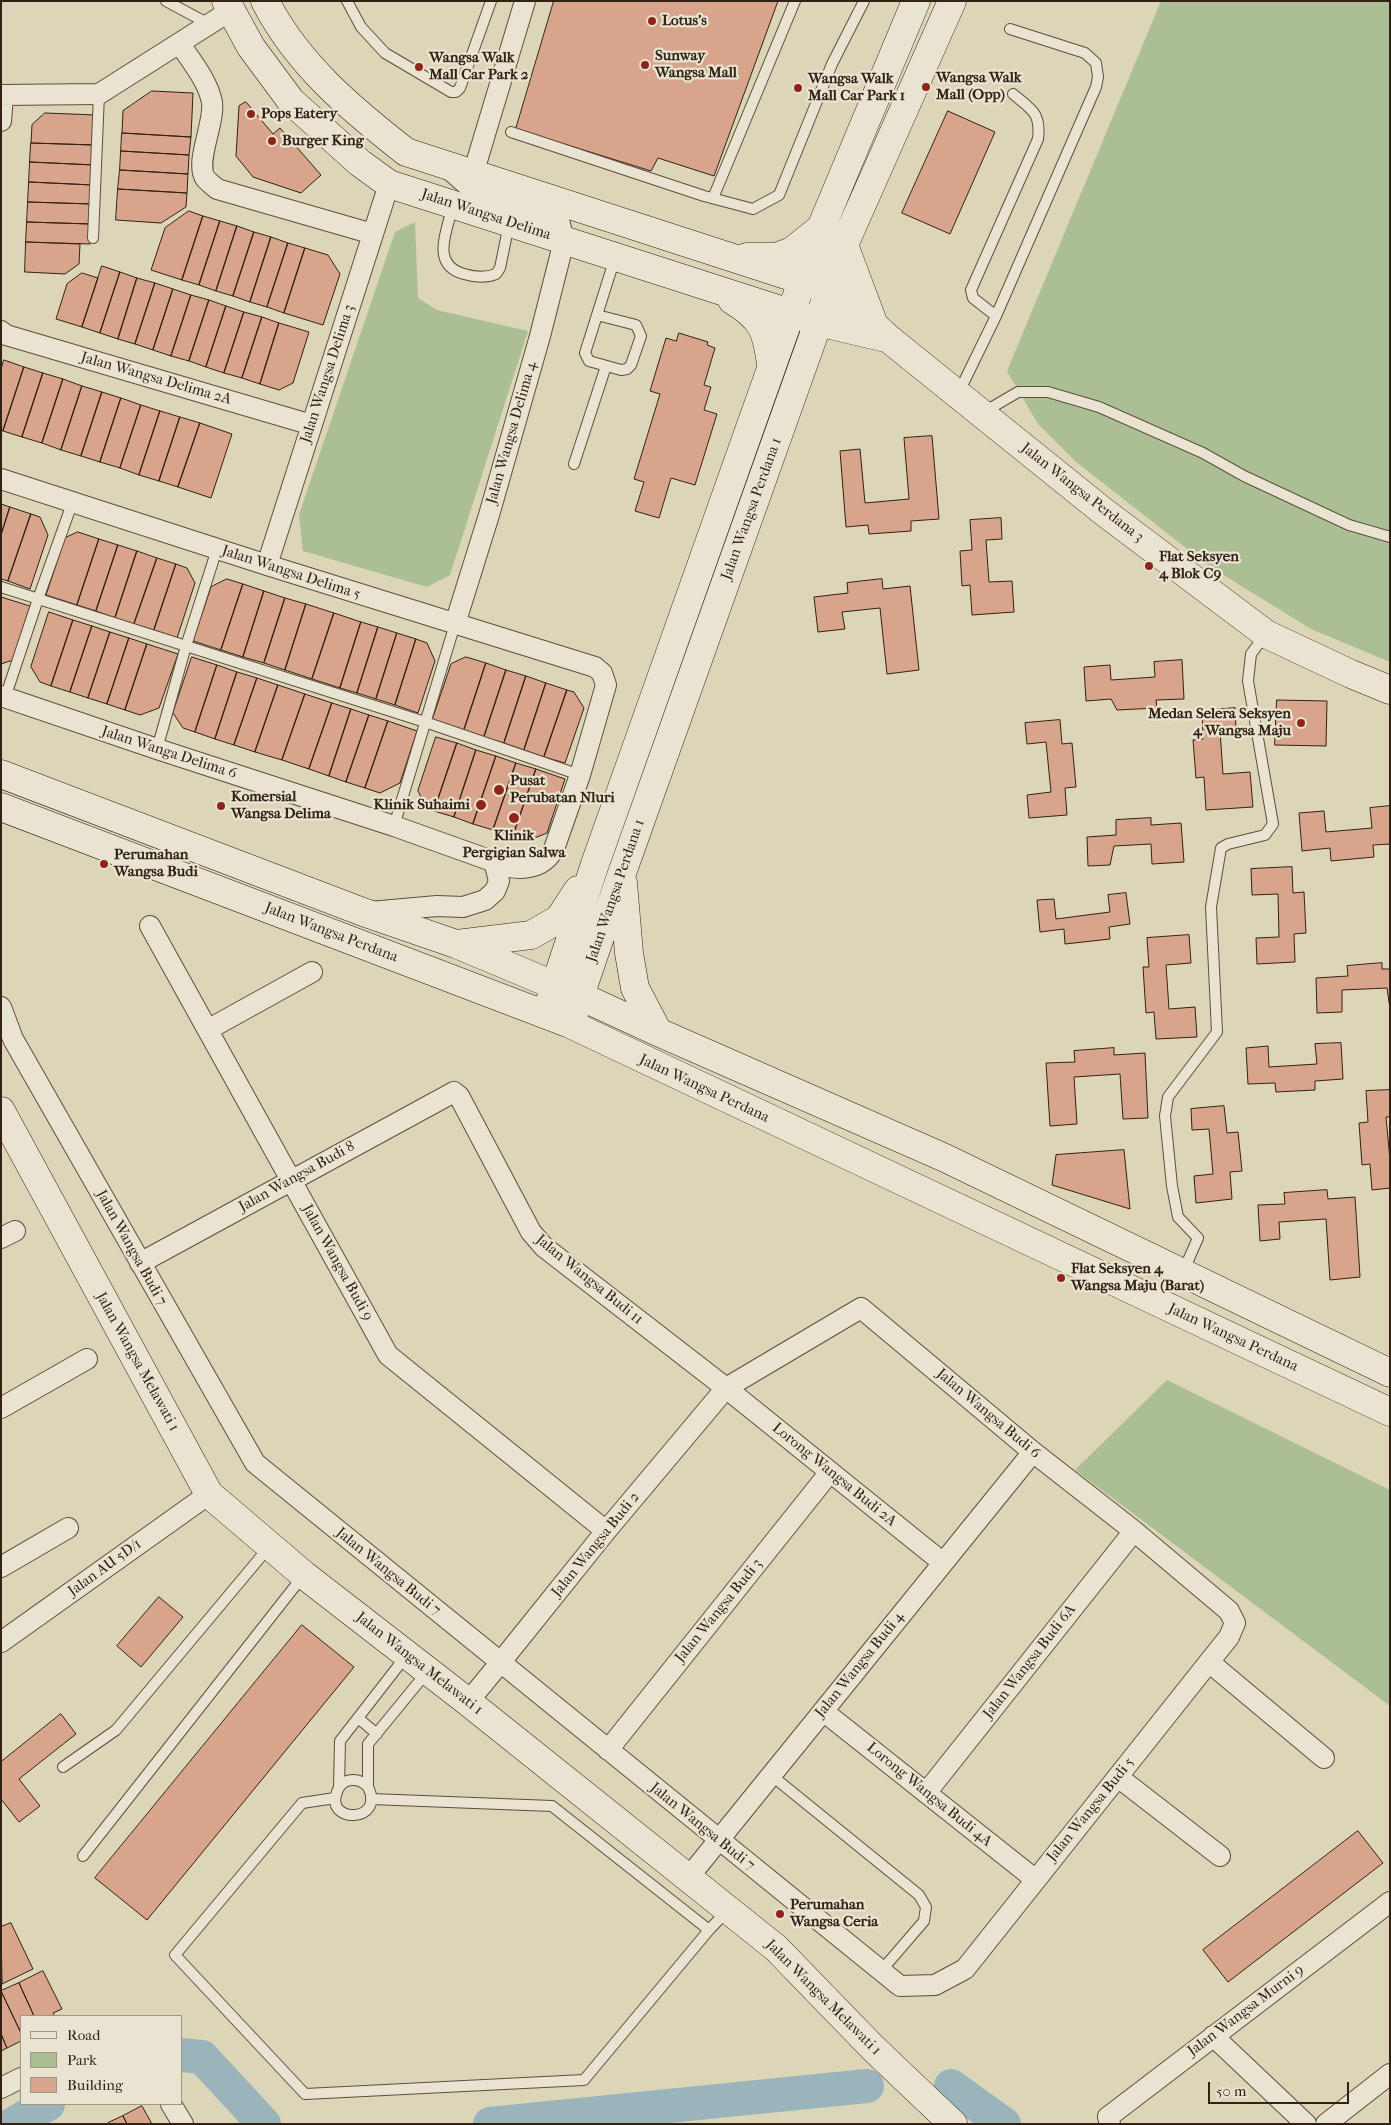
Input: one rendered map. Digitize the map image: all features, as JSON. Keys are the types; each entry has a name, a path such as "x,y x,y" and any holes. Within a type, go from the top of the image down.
{"street":[{"path":"265,1 275,20 314,72 355,112 406,152 829,289"},
{"path":"473,174 525,1"},
{"name":"Jalan Wangsa Perdana 1","path":"545,1015 595,864 821,228 916,1"},
{"name":"Jalan Wangsa Perdana 1","path":"570,1024 844,245 952,1"},
{"path":"1,121 2,95 99,94 180,44 221,12"},
{"name":"Jalan Wangsa Delima","path":"221,12 251,47 291,101 348,153 389,184 818,322"},
{"path":"180,44 206,86 212,102 212,120 202,166 206,178 217,188 373,234"},
{"path":"442,164 475,192 551,212 559,220 564,241"},
{"name":"Jalan Wangsa Delima 3","path":"267,565 389,184"},
{"path":"733,257 776,257 792,251 821,228"},
{"name":"Jalan Wangsa Delima 4","path":"455,624 494,498 540,336 564,241"},
{"path":"844,245 882,332"},
{"path":"713,288 749,310 761,324 768,342 771,365"},
{"name":"Jalan Wangsa Perdana 3","path":"829,289 1104,512 1266,634 1390,690"},
{"name":"Jalan Wangsa Perdana 3","path":"818,322 882,332"},
{"name":"Jalan Wangsa Delima 2A","path":"1,331 6,335 312,425"},
{"name":"Jalan Wangsa Delima 5","path":"1,479 267,565 595,667 602,673 606,685 580,775"},
{"name":"Jalan Wanga Delima 6","path":"3,697 524,870 548,859 554,849 580,775"},
{"name":"Jalan Wangsa Perdana","path":"1,774 363,912 456,944 580,996 945,1158 1390,1373"},
{"name":"Jalan Wangsa Perdana","path":"1,807 570,1024 1390,1412"},
{"path":"363,912 437,906 463,907 485,900 495,891 499,881 494,861"},
{"path":"456,944 531,935 559,919 595,864"},
{"path":"622,872 629,954 635,988 658,1032"},
{"name":"Jalan Wangsa Budi 9","path":"150,926 209,1029 290,1180 388,1355 606,1531"},
{"path":"209,1029 312,972"},
{"name":"Jalan Wangsa Budi 7","path":"1,1007 14,1038 255,1463 900,1986 935,1985"},
{"name":"Jalan Wangsa Budi 8","path":"140,1263 454,1092"},
{"name":"Jalan Wangsa Budi 11","path":"454,1092 459,1096 536,1239 726,1388"},
{"name":"Jalan Wangsa Melawati 1","path":"1,1111 209,1494 424,1675 468,1702 776,1948 873,2048 952,2124"},
{"name":"Jalan Wangsa Budi 6","path":"726,1388 862,1308 1033,1452 1134,1532 1229,1611 1235,1623"},
{"path":"1,1408 87,1359"},
{"name":"Lorong Wangsa Budi 2A","path":"726,1388 942,1562"},
{"name":"Jalan Wangsa Budi 2","path":"468,1702 606,1531 726,1388"},
{"name":"Jalan Wangsa Budi 4","path":"688,1878 1033,1452"},
{"name":"Jalan Wangsa Budi 3","path":"608,1750 830,1472"},
{"name":"Jalan AU 5D/1","path":"1,1642 209,1494"},
{"path":"1,1568 68,1528"},
{"name":"Jalan Wangsa Budi 6A","path":"926,1793 1134,1532"},
{"name":"Jalan Wangsa Budi 5","path":"935,1985 965,1969 1229,1637 1235,1623"},
{"path":"1209,1662 1324,1758"},
{"name":"Lorong Wangsa Budi 4A","path":"823,1711 1036,1880"},
{"path":"1118,1777 1220,1856"},
{"name":"Jalan Wangsa Murni 9","path":"1110,2124 1108,2117 1390,1902"},
{"path":"1213,2036 1306,2124"},
{"path":"1326,2124 1390,2074"},
{"path":"1,2088 20,2078"},
{"path":"172,2105 183,2124"}],"lane":[{"path":"166,1 221,12"},
{"path":"347,1 362,27 385,53 451,92 456,92 460,88 491,1"},
{"path":"713,198 795,1"},
{"path":"511,132 752,209 779,195 832,64 864,1"},
{"path":"958,394 996,316 1096,87 1098,77 1096,63 1085,53 1010,29"},
{"path":"93,238 99,94"},
{"path":"996,316 973,298 971,290 1038,140 1040,124 1033,112 1013,94"},
{"path":"454,206 443,244 443,253 449,266 459,273 474,277 496,274 500,268 509,224"},
{"path":"597,315 636,325 641,336 631,365 627,369 621,370 606,366 586,358 597,315 616,257"},
{"path":"574,464 606,366"},
{"path":"982,413 1018,392 1048,392 1099,407 1203,453 1244,476 1349,525 1390,537"},
{"path":"3,697 73,501"},
{"path":"157,749 186,646 218,549"},
{"path":"1,587 425,722 580,775"},
{"path":"394,826 455,624"},
{"path":"1182,1274 1198,1238 1178,1217 1172,1186 1165,1106 1168,1097 1217,1032 1211,907 1221,848 1228,844 1265,835 1273,824 1248,681 1251,654 1266,634"},
{"path":"63,1767 116,1730 270,1546"},
{"path":"83,1856 304,1575"},
{"path":"424,1675 368,1744 368,1787 371,1799 367,1810 356,1816 344,1814 340,1810 335,1798 339,1787 340,1741 358,1718 424,1675"},
{"path":"358,1718 377,1734"},
{"path":"771,1775 919,1895 926,1908 924,1920 881,1971"},
{"path":"339,1787 343,1783 354,1780 364,1783 368,1787"},
{"path":"335,1798 302,1803 175,1954 305,2094 584,2080 728,1909"},
{"path":"371,1799 552,1806 709,1930"}],"green space":[{"path":"1161,1 1390,1 1390,662 1311,629 1209,566 1076,462 1038,424 1007,371"},
{"path":"415,222 418,298 437,310 528,331 450,575 427,587 303,551 299,515 395,232"},
{"path":"1167,1380 1390,1490 1390,1706 1075,1470"}],"building":[{"name":"Sunway Wangsa Mall","path":"554,1 778,1 714,176 658,158 651,171 516,129"},
{"path":"152,91 193,93 191,137 122,133 123,111"},
{"path":"246,102 273,134 280,128 321,175 301,193 253,177 236,156 239,106"},
{"path":"948,111 995,132 950,234 902,213"},
{"path":"45,113 96,115 95,145 31,143 32,125"},
{"path":"122,133 191,137 189,155 121,151"},
{"path":"31,143 95,145 94,165 30,162"},
{"path":"121,151 189,155 188,174 120,170"},
{"path":"30,162 94,165 93,185 29,182"},
{"path":"120,170 188,174 187,193 118,189"},
{"path":"29,182 93,185 92,204 28,202"},
{"path":"118,189 187,193 186,207 161,223 116,220"},
{"path":"28,202 92,204 91,224 27,222"},
{"path":"189,211 203,216 182,280 151,270 165,228"},
{"path":"203,216 220,221 199,285 182,280"},
{"path":"220,221 237,226 216,291 199,285"},
{"path":"27,222 91,224 90,244 26,242"},
{"path":"237,226 254,232 233,296 216,291"},
{"path":"254,232 271,237 250,302 233,296"},
{"path":"271,237 288,243 267,307 250,302"},
{"path":"26,242 80,244 79,264 65,274 25,272"},
{"path":"288,243 305,248 284,313 267,307"},
{"path":"305,248 328,255 340,274 323,325 284,313"},
{"path":"102,266 120,272 100,333 82,327"},
{"path":"120,272 137,278 118,339 100,333"},
{"path":"82,273 98,278 82,327 56,319 67,284"},
{"path":"137,278 155,283 135,344 118,339"},
{"path":"155,283 173,289 153,350 135,344"},
{"path":"173,289 191,295 171,356 153,350"},
{"path":"191,295 209,300 189,361 171,356"},
{"path":"209,300 226,306 206,367 189,361"},
{"path":"226,306 244,312 224,373 206,367"},
{"path":"244,312 262,317 242,378 224,373"},
{"path":"262,317 279,323 260,384 242,378"},
{"path":"279,323 309,332 293,383 279,390 260,384"},
{"path":"679,333 708,342 707,345 715,348 704,385 711,387 704,410 717,414 695,485 671,478 659,518 635,511 644,482 634,479 660,394 650,391 666,338 676,341"},
{"path":"4,360 24,367 3,431 1,430 1,370"},
{"path":"24,367 43,373 22,437 3,431"},
{"path":"43,373 63,379 42,443 22,437"},
{"path":"63,379 82,386 61,450 42,443"},
{"path":"82,386 102,392 81,456 61,450"},
{"path":"102,392 121,398 100,462 81,456"},
{"path":"121,398 141,405 120,468 100,462"},
{"path":"141,405 160,411 139,475 120,468"},
{"path":"160,411 180,417 159,481 139,475"},
{"path":"180,417 200,423 178,487 159,481"},
{"path":"200,423 232,434 211,498 178,487"},
{"path":"932,436 939,519 911,521 911,531 869,534 868,525 846,527 840,451 860,449 865,503 909,499 904,438"},
{"path":"1,504 10,507 1,535"},
{"path":"10,507 31,514 8,581 1,579 1,535"},
{"path":"31,514 40,517 48,535 30,589 8,581"},
{"path":"1001,518 1002,539 986,540 989,582 1012,581 1014,612 972,615 970,585 962,586 960,551 972,550 970,520"},
{"path":"78,532 99,539 77,605 46,595 65,538"},
{"path":"99,539 118,545 96,611 77,605"},
{"path":"118,545 137,551 115,618 96,611"},
{"path":"137,551 157,558 134,624 115,618"},
{"path":"157,558 176,564 154,630 134,624"},
{"path":"176,564 187,568 195,583 177,638 154,630"},
{"path":"227,579 243,584 221,650 193,641 211,587"},
{"path":"882,579 883,589 910,586 919,670 887,674 880,608 842,612 845,629 818,632 814,597 848,593 847,583"},
{"path":"243,584 264,591 243,657 221,650"},
{"path":"264,591 285,598 264,663 243,657"},
{"path":"1,597 30,606 13,660 1,664"},
{"path":"285,598 306,604 285,670 264,663"},
{"path":"306,604 334,613 312,679 285,670"},
{"path":"49,612 73,620 51,686 40,682 31,667"},
{"path":"334,613 361,622 340,688 312,679"},
{"path":"73,620 92,626 70,692 51,686"},
{"path":"361,622 378,627 357,693 340,688"},
{"path":"92,626 110,632 88,698 70,692"},
{"path":"378,627 397,633 376,699 357,693"},
{"path":"110,632 129,638 107,704 88,698"},
{"path":"397,633 416,639 395,705 376,699"},
{"path":"129,638 147,644 125,710 107,704"},
{"path":"416,639 427,643 435,661 418,713 395,705"},
{"path":"147,644 178,654 159,708 140,715 125,710"},
{"path":"192,657 217,665 195,732 183,728 173,713"},
{"path":"466,657 486,663 464,730 432,720 451,664"},
{"path":"1182,660 1184,699 1156,700 1157,708 1117,710 1111,699 1086,701 1084,667 1110,665 1111,680 1155,677 1154,662"},
{"path":"486,663 506,670 484,737 464,730"},
{"path":"217,665 237,672 215,739 195,732"},
{"path":"506,670 526,676 504,743 484,737"},
{"path":"237,672 257,678 234,745 215,739"},
{"path":"526,676 546,683 524,750 504,743"},
{"path":"257,678 278,685 255,752 234,745"},
{"path":"546,683 567,690 544,757 524,750"},
{"path":"278,685 305,694 282,760 255,752"},
{"path":"567,690 574,692 584,708 565,763 544,757"},
{"path":"305,694 332,703 309,769 282,760"},
{"name":"Medan Selera Seksyen 4 Wangsa Maju","path":"1277,700 1327,701 1326,746 1275,745"},
{"path":"332,703 351,709 329,776 309,769"},
{"path":"1235,708 1236,729 1220,731 1223,774 1250,772 1253,807 1206,810 1204,777 1196,778 1193,740 1203,739 1202,711"},
{"path":"351,709 369,715 346,782 329,776"},
{"path":"369,715 388,721 365,788 346,782"},
{"path":"1060,720 1062,744 1072,743 1076,787 1065,788 1067,815 1029,818 1027,795 1051,792 1046,742 1027,744 1025,723"},
{"path":"388,721 417,731 400,783 380,793 365,788"},
{"path":"436,737 457,743 434,811 426,808 418,791"},
{"path":"457,743 476,750 454,817 434,811"},
{"path":"476,750 496,756 473,824 454,817"},
{"path":"496,756 516,763 493,830 473,824"},
{"path":"516,763 536,769 513,836 493,830"},
{"path":"536,769 565,779 547,833 527,841 513,836"},
{"path":"1390,806 1390,844 1373,845 1374,857 1331,861 1330,848 1302,851 1299,813 1324,811 1326,832 1372,828 1370,808"},
{"path":"1151,818 1151,825 1181,823 1184,862 1152,864 1151,844 1114,846 1110,865 1088,866 1087,837 1116,835 1116,820"},
{"path":"1292,867 1293,893 1304,892 1306,933 1294,934 1295,962 1257,964 1256,938 1279,937 1278,894 1252,895 1251,869"},
{"path":"1126,893 1130,924 1109,927 1110,939 1065,944 1064,929 1040,932 1037,900 1054,899 1056,919 1110,912 1108,895"},
{"path":"1189,935 1191,963 1166,965 1169,1009 1195,1007 1197,1037 1156,1039 1154,1012 1146,1013 1143,967 1149,967 1147,938"},
{"path":"1382,963 1382,969 1390,969 1390,1009 1387,988 1342,990 1342,1012 1317,1013 1316,978 1348,976 1347,966"},
{"path":"1341,1043 1343,1079 1315,1081 1315,1090 1276,1092 1275,1083 1248,1084 1246,1048 1268,1046 1269,1067 1317,1064 1315,1044"},
{"path":"1114,1048 1114,1055 1145,1053 1148,1118 1123,1119 1120,1074 1074,1077 1077,1124 1050,1126 1046,1063 1075,1062 1074,1051"},
{"path":"1390,1090 1390,1117 1386,1117 1390,1160 1390,1188 1372,1190 1370,1164 1362,1165 1359,1123 1368,1122 1366,1091"},
{"path":"1224,1106 1227,1133 1238,1132 1242,1171 1230,1172 1232,1199 1196,1203 1194,1176 1213,1174 1209,1129 1192,1130 1191,1109"},
{"path":"1124,1150 1130,1209 1052,1185 1056,1155"},
{"path":"1327,1190 1328,1199 1355,1197 1360,1277 1330,1280 1326,1219 1279,1222 1280,1239 1260,1241 1258,1205 1285,1204 1284,1193"},
{"path":"159,1597 183,1617 141,1667 117,1646"},
{"path":"302,1625 354,1667 147,1920 95,1878"},
{"path":"61,1714 76,1734 19,1779 40,1806 19,1822 1,1799 1,1762"},
{"path":"1358,1831 1383,1863 1228,1982 1203,1950"},
{"path":"11,1923 33,1969 2,1984 1,1927"},
{"path":"43,1971 62,2009 53,2013 54,2015 34,2015 19,1983"},
{"path":"19,1983 34,2015 20,2015 20,2031 1,1991"},
{"path":"1,1991 20,2031 20,2042 7,2048 1,2034"},
{"path":"1,2034 7,2048 1,2051"},
{"path":"142,2106 152,2124 127,2124 123,2116"},
{"path":"123,2116 127,2124 108,2124 108,2123"}],"waterway":[{"path":"182,2055 202,2057 264,2124"},
{"path":"490,2124 867,2086"},
{"path":"951,2086 1004,2124"},
{"path":"13,2124 46,2105"}],"place":[{"name":"Lotus's","path":"652,21"},
{"name":"Sunway Wangsa Mall","path":"645,65"},
{"name":"Wangsa Walk Mall Car Park 2","path":"419,67"},
{"name":"Wangsa Walk Mall (Opp)","path":"926,87"},
{"name":"Wangsa Walk Mall Car Park 1","path":"798,88"},
{"name":"Pops Eatery","path":"251,114"},
{"name":"Burger King","path":"272,141"},
{"name":"Flat Seksyen 4 Blok C9","path":"1149,566"},
{"name":"Medan Selera Seksyen 4 Wangsa Maju","path":"1301,723"},
{"name":"Pusat Perubatan Nluri","path":"499,790"},
{"name":"Klinik Suhaimi","path":"481,805"},
{"name":"Komersial Wangsa Delima","path":"221,806"},
{"name":"Klinik Pergigian Salwa","path":"514,818"},
{"name":"Perumahan Wangsa Budi","path":"104,864"},
{"name":"Flat Seksyen 4 Wangsa Maju (Barat)","path":"1061,1278"},
{"name":"Perumahan Wangsa Ceria","path":"780,1914"}]}
